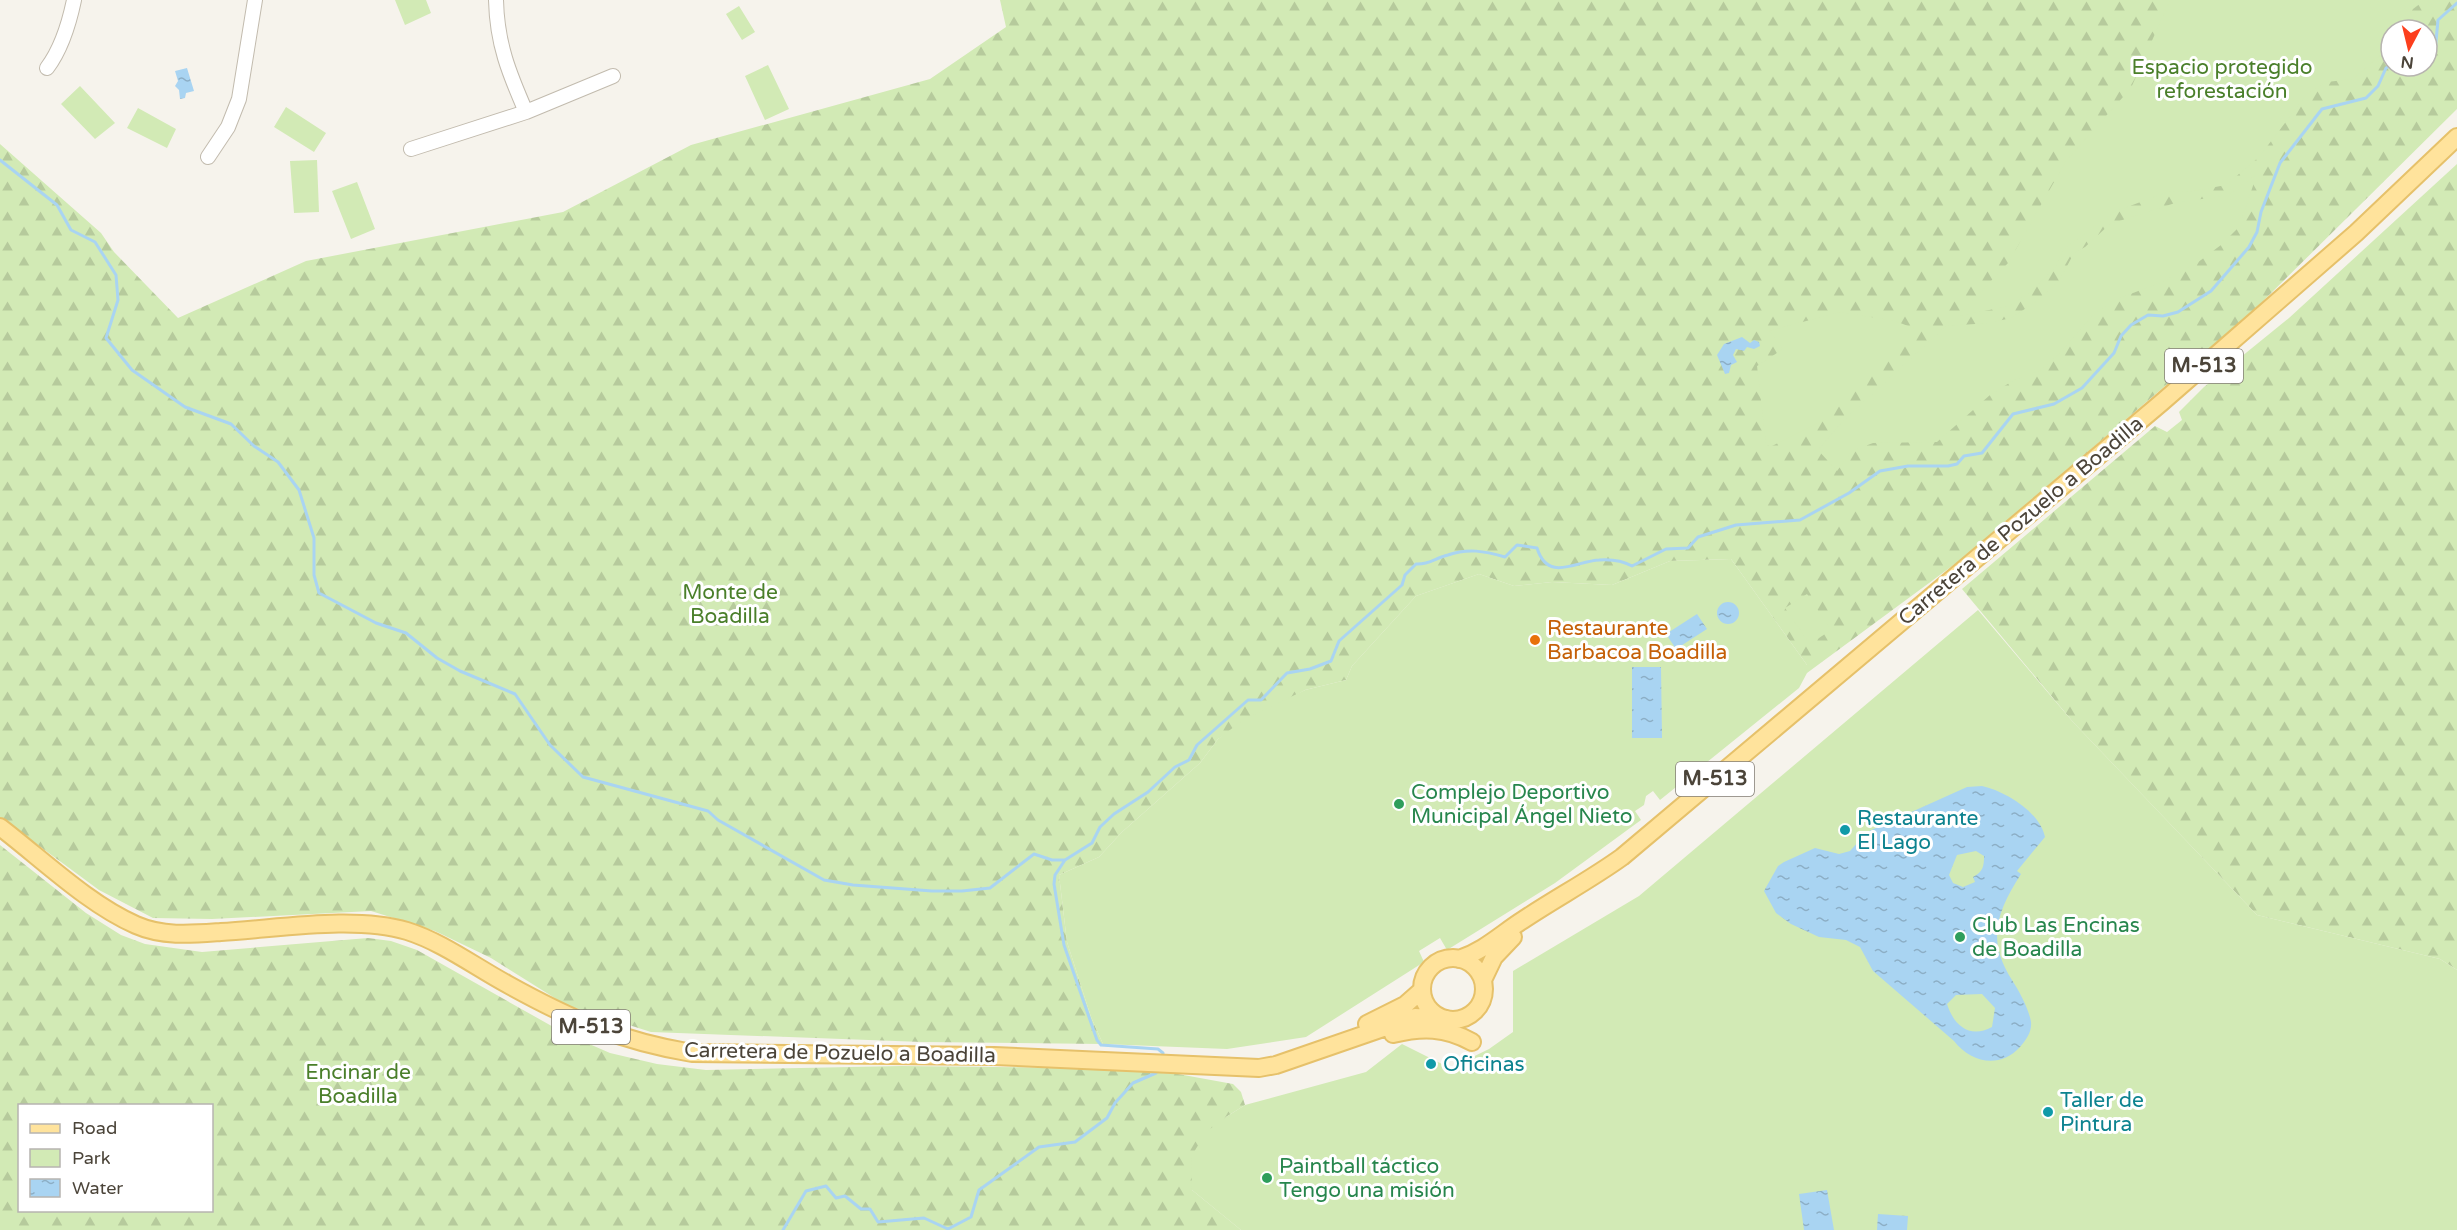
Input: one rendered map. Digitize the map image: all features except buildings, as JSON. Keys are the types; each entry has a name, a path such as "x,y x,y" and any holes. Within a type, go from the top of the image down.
{"main road":[{"name":"Carretera de Pozuelo a Boadilla","path":"1483,980 1494,957 1518,932 1622,857 2161,403 2356,233 2457,137"},
{"name":"Carretera de Pozuelo a Boadilla","path":"0,827 107,909 138,926 182,935 337,925 392,928 422,937 579,1022 652,1046 693,1053 758,1056 994,1056 1259,1068 1276,1065 1415,1017 1447,1019"},
{"name":"Carretera de Pozuelo a Boadilla","path":"1459,959 1487,947 1521,921 1572,891"},
{"name":"M-513","path":"1422,990 1423,982 1431,967 1448,958 1459,959"},
{"path":"1459,959 1474,966 1483,980"},
{"name":"M-513","path":"1447,1019 1460,1018 1474,1011 1482,997 1483,980"},
{"name":"Carretera de Pozuelo a Boadilla","path":"1236,1068 1297,1053 1358,1028 1406,1005 1422,990"},
{"path":"1422,990 1427,1006 1447,1019"},
{"path":"1276,1065 1423,1028 1445,1031 1472,1042"}],"street":[{"path":"47,68 55,57 67,29 74,0"},
{"path":"208,157 228,127 239,99 255,0"},
{"path":"496,0 496,31 504,58 526,112"},
{"path":"411,149 526,112 613,76"}],"green space":[{"path":"395,0 426,0 431,13 405,25"},
{"name":"Monte de Boadilla","path":"1000,0 2457,0 2457,109 2253,311 1967,555 1807,673 1807,665 1731,559 1670,561 1612,585 1552,582 1514,586 1479,574 1416,596 1352,666 1346,680 1305,690 1218,739 1200,763 1122,832 1099,857 1059,875 1067,942 1091,1017 1103,1044 922,1042 651,1032 566,1005 491,958 435,931 371,911 212,919 153,918 99,890 0,817 0,144 101,233 114,252 178,318 306,261 563,212 691,145 930,79 1006,27"},
{"name":"Espacio protegido reforestación","path":"2170,0 2425,0 2413,9 2408,18 2379,18 2379,56 2353,79 2327,82 2307,94 2259,157 2226,185 2194,191 2167,192 2114,212 2064,249 2055,268 2030,292 2010,306 1958,316 2008,263 2066,161 2131,88"},
{"path":"739,6 755,32 742,40 726,14"},
{"path":"768,65 789,109 765,120 745,76"},
{"path":"80,86 115,123 95,139 61,104"},
{"path":"286,107 326,133 314,152 274,127"},
{"path":"138,108 176,129 167,148 127,128"},
{"path":"317,160 319,212 294,213 290,161"},
{"path":"2457,164 2457,970 2440,959 2257,915 2073,722 1962,589 2155,426 2167,432 2182,420 2179,412 2204,387 2289,318"},
{"path":"2257,174 2239,227 2221,245 2197,263 2162,282 2112,301 2093,315 2058,355 2039,371 2014,380 1990,395 1937,442 1873,443 1852,451 1837,471 1818,450 1842,422 1946,326 1989,323 2011,318 2037,301 2059,281 2074,253 2085,247 2110,224 2175,203 2228,195"},
{"path":"357,182 375,229 351,239 332,191"},
{"path":"1840,312 1895,321 1916,329 1826,419 1770,447 1766,444 1757,366 1783,349 1769,331"},
{"name":"Complejo Deportivo Municipal Ángel Nieto","path":"1731,559 1807,665 1807,673 1799,688 1660,800 1653,791 1646,796 1644,805 1635,811 1641,820 1555,883 1447,950 1440,938 1419,951 1424,962 1306,1037 1227,1049 1103,1044 1091,1017 1067,942 1059,875 1099,857 1122,832 1200,763 1218,739 1243,720 1305,690 1346,680 1352,666 1416,596 1479,574 1514,586 1552,582 1612,585 1670,561"},
{"path":"1807,594 1831,630 1810,644 1785,608"},
{"name":"Club Las Encinas de Boadilla","path":"1978,610 2073,722 2257,915 2440,959 2457,970 2457,1230 1241,1230 1192,1190 1191,1157 1206,1132 1245,1105 1366,1072 1402,1044 1450,1068 1489,1049 1513,1032 1513,971 1639,896"},
{"name":"Encinar de Boadilla","path":"0,845 86,913 121,935 145,944 202,952 368,938 391,941 417,950 564,1033 610,1053 657,1064 706,1070 902,1066 1077,1068 1178,1074 1233,1084 1241,1092 1245,1105 1226,1117 1192,1190 1241,1230 0,1230"}],"water":[{"path":"187,68 194,91 186,93 185,98 180,99 179,90 175,86 178,81 175,71"},
{"path":"1742,337 1750,343 1754,340 1759,342 1760,346 1754,349 1747,347 1744,351 1736,349 1733,355 1737,362 1731,365 1729,373 1725,374 1717,355 1724,344"},
{"path":"1728,602 1736,605 1739,613 1736,621 1728,624 1720,621 1717,613 1720,605"},
{"path":"1697,614 1707,629 1676,649 1666,634"},
{"path":"1632,667 1661,667 1662,738 1632,738"},
{"path":"1982,786 2011,798 2036,819 2045,837 2017,871 2021,874 2001,913 1997,938 2004,965 2026,1006 2031,1029 2020,1047 2012,1054 1995,1061 1977,1058 1961,1048 1873,971 1860,947 1846,940 1819,937 1791,924 1776,913 1764,891 1778,866 1784,862 1815,848 1839,854 1850,851 1867,832 1967,787","holes":["1976,851 1984,856 1984,860 1981,871 1973,877 1975,882 1963,887 1953,883 1949,875 1957,855","1982,994 1995,1008 1992,1027 1977,1032 1970,1031 1954,1019 1947,1004 1956,995"]},
{"path":"1827,1190 1834,1230 1804,1230 1799,1194"},
{"path":"1878,1214 1908,1216 1907,1230 1877,1230"}],"waterway":[{"path":"2439,19 2457,3"},
{"path":"0,160 57,205 71,230 95,242 116,275 118,300 106,338 132,370 185,407 231,424 254,446 278,462 299,490 314,538 314,575 319,593 376,623 406,633 437,658 460,671 515,694 550,745 583,777 708,811 718,820 824,880 853,885 962,891 990,888 1034,854 1052,860 1065,860 1092,843 1100,827 1114,814 1148,792 1175,767 1189,760 1197,745 1248,700 1261,700 1287,673 1310,669 1331,661 1339,641 1402,585 1405,575 1416,564 1469,551 1505,557 1517,545 1537,548 1542,559 1548,565 1555,567 1564,568 1603,560 1620,561 1632,566 1666,549 1688,548 1698,537 1736,525 1800,520 1849,493 1880,471 1908,466 1948,466 1957,464 1964,456 1982,453 2013,414 2054,404 2082,388 2114,353 2121,336 2131,325 2148,315 2163,316 2178,312 2211,291 2249,247 2257,232 2261,212 2280,163 2322,109 2366,98 2378,86 2382,78"},
{"path":"1065,860 1055,875 1054,884 1064,945 1097,1040 1101,1045 1158,1049 1163,1053 1163,1057"},
{"path":"783,1230 806,1191 826,1186 836,1198 845,1196 861,1209 870,1209 878,1222 924,1218 948,1229 971,1217 979,1190 1039,1147 1075,1142 1107,1118 1115,1103 1133,1083 1156,1073"}],"place":[{"name":"Restaurante Barbacoa Boadilla","path":"1535,640"},
{"name":"Complejo Deportivo Municipal Ángel Nieto","path":"1399,804"},
{"name":"Restaurante El Lago","path":"1845,830"},
{"name":"Club Las Encinas de Boadilla","path":"1960,937"},
{"name":"Oficinas","path":"1431,1064"},
{"name":"Taller de Pintura","path":"2048,1112"},
{"name":"Paintball táctico Tengo una misión","path":"1267,1178"}]}
